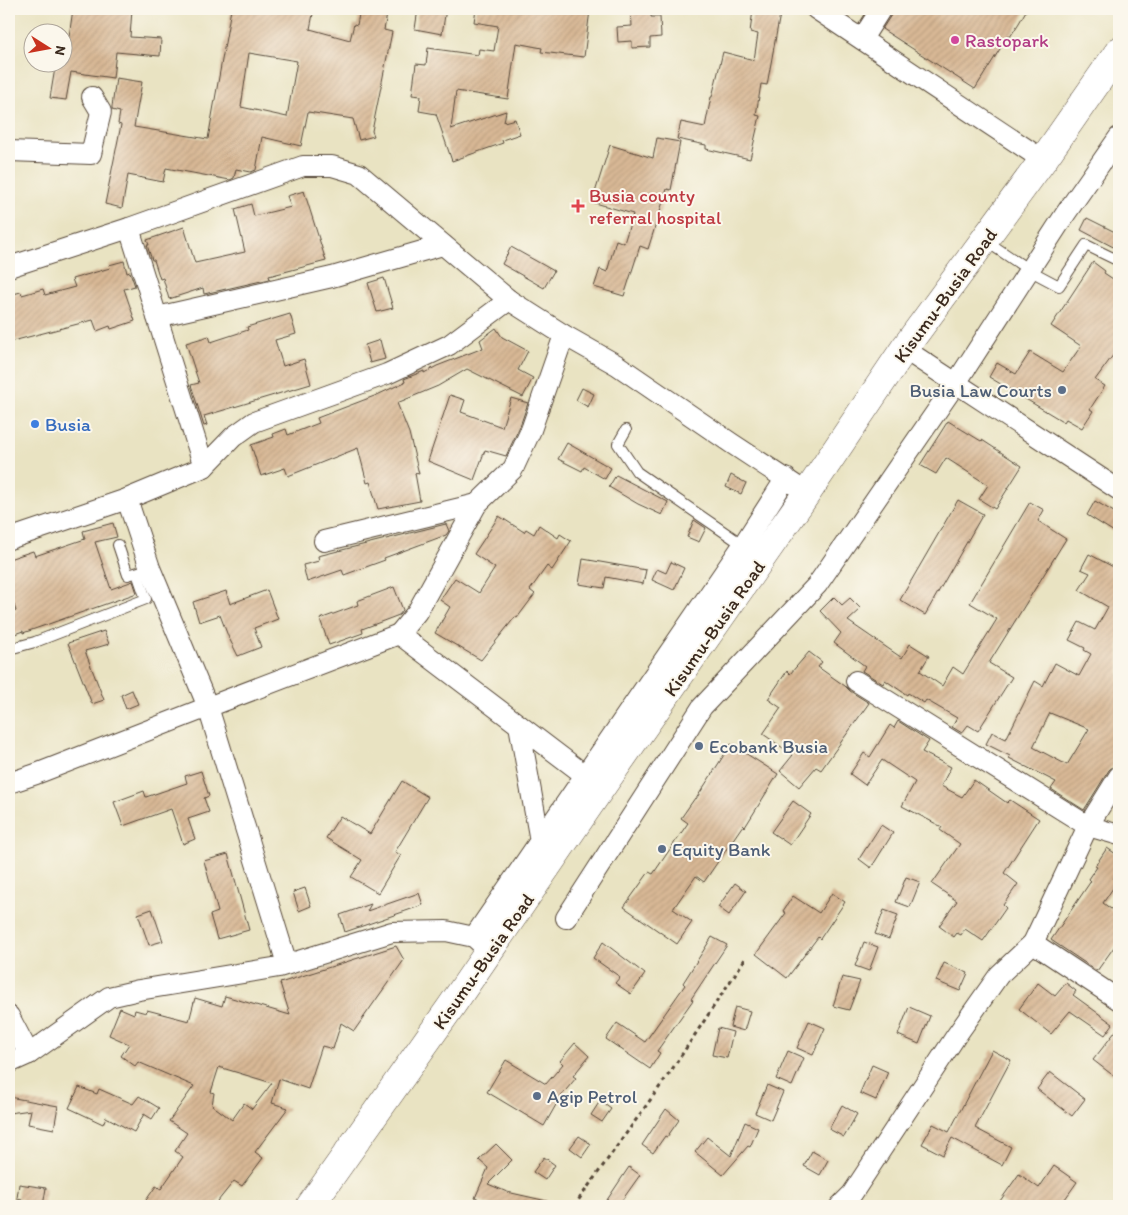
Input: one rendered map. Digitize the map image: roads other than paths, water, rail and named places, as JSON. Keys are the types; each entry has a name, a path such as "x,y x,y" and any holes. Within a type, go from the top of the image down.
{"highway":[{"name":"Kisumu-Busia Road","path":"310,1206 450,1008 594,780 797,486 904,349 985,240 1119,51"}],"street":[{"path":"816,9 1043,160"},
{"path":"862,39 881,9"},
{"path":"9,152 91,154 101,112 92,97"},
{"path":"566,918 702,707 817,584 956,383 1066,213 1119,137"},
{"path":"9,267 129,228 303,166 332,166 358,174 509,300 564,335 617,365 731,444 797,486 744,544 594,780 540,841 481,943 446,931 392,932 287,964 109,997 29,1054 9,1063"},
{"path":"129,228 204,467"},
{"path":"157,317 332,277 442,246"},
{"path":"9,539 127,499 204,467 233,437 254,422 387,374 449,345 509,300"},
{"path":"9,782 36,774 399,634 417,612 477,504 513,469 531,430 564,335"},
{"path":"904,349 1119,490"},
{"path":"127,499 144,570 208,707 287,964"},
{"path":"324,541 477,504"},
{"path":"399,634 519,726 594,780"},
{"path":"856,681 1088,826 1119,835"},
{"path":"519,726 540,841"},
{"path":"840,1206 852,1194 956,1036 999,975 1033,943 1088,826 1119,776"},
{"path":"1033,943 1119,1000"},
{"path":"9,1016 29,1054"}],"lane":[{"path":"985,240 1029,270 1059,286 1086,246 1119,260"},
{"path":"626,430 618,444 636,472 744,544"},
{"path":"9,649 35,642 146,599 144,570 128,575 118,545"}],"place":[{"name":"Rastopark","path":"955,40"},
{"name":"Busia county referral hospital","path":"578,206"},
{"name":"Busia Law Courts","path":"1062,390"},
{"name":"Busia","path":"35,424"},
{"name":"Ecobank Busia","path":"699,746"},
{"name":"Equity Bank","path":"662,849"},
{"name":"Agip Petrol","path":"537,1096"}]}
